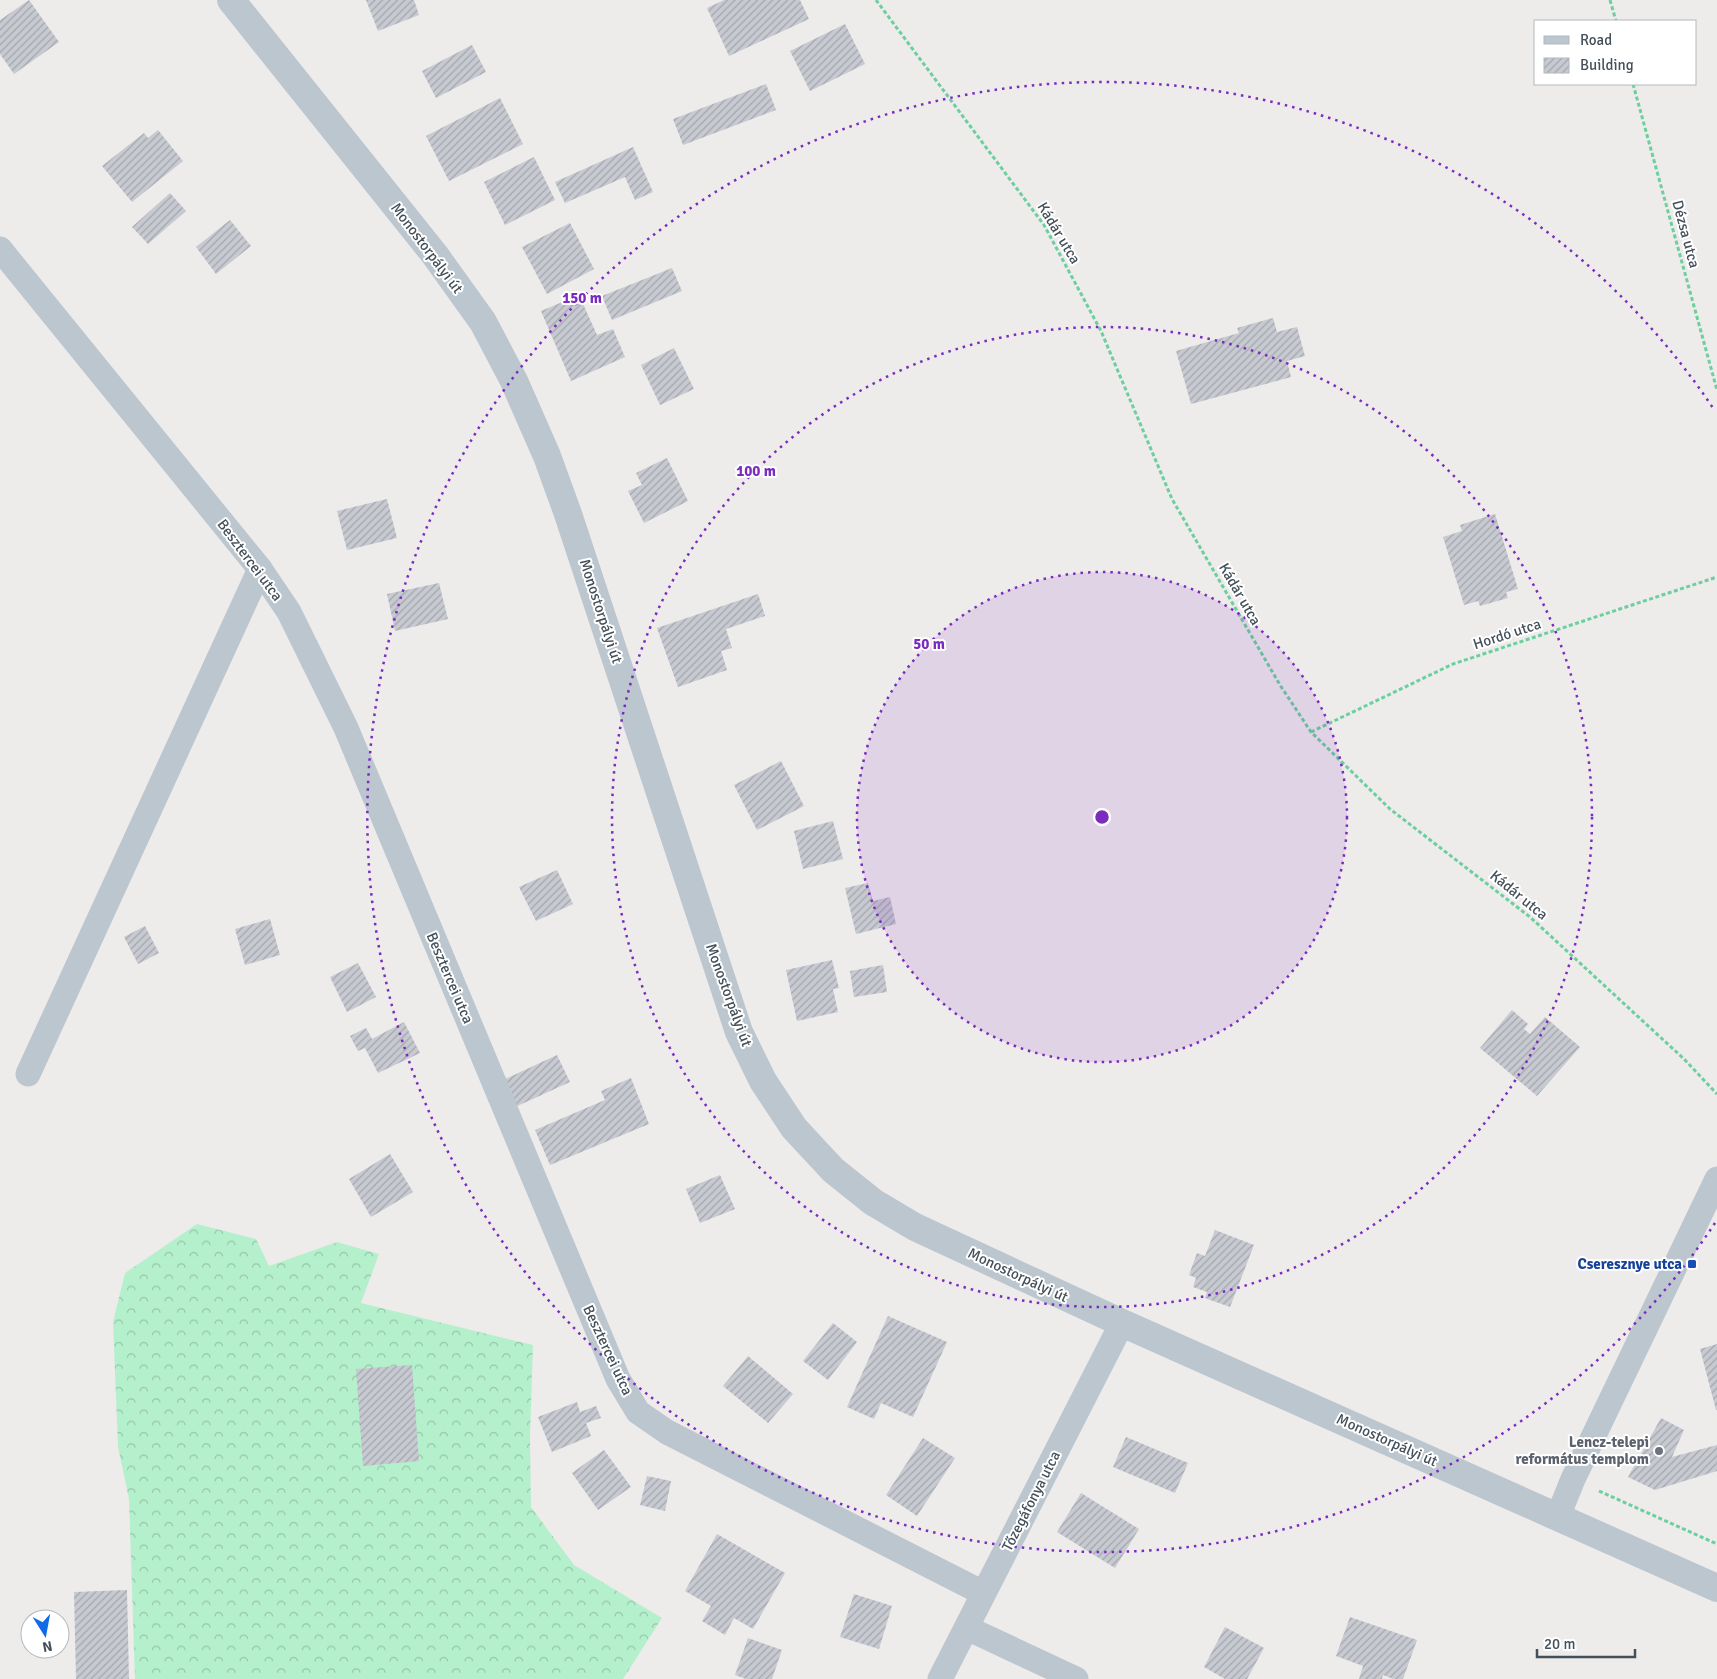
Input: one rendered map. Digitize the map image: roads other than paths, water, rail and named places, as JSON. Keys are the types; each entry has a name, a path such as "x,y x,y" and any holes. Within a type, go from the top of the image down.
{"street":[{"name":"Monostorpályi út","path":"231,0 435,255 482,322 514,382 547,456 572,523 739,1032 763,1081 794,1128 833,1170 873,1202 915,1227 1122,1323 1717,1588"},
{"name":"Besztercei utca","path":"1,259 260,568 289,612 346,728 618,1379 638,1412 667,1432 983,1593"},
{"path":"28,1074 260,568"},
{"path":"1558,1516 1573,1479 1717,1179"},
{"name":"Tőzegáfonya utca","path":"940,1679 1122,1323"},
{"path":"967,1628 1076,1679"}],"place":[{"name":"Cseresznye utca","path":"1692,1264"},
{"name":"Lencz-telepi református templom","path":"1659,1451"}]}
